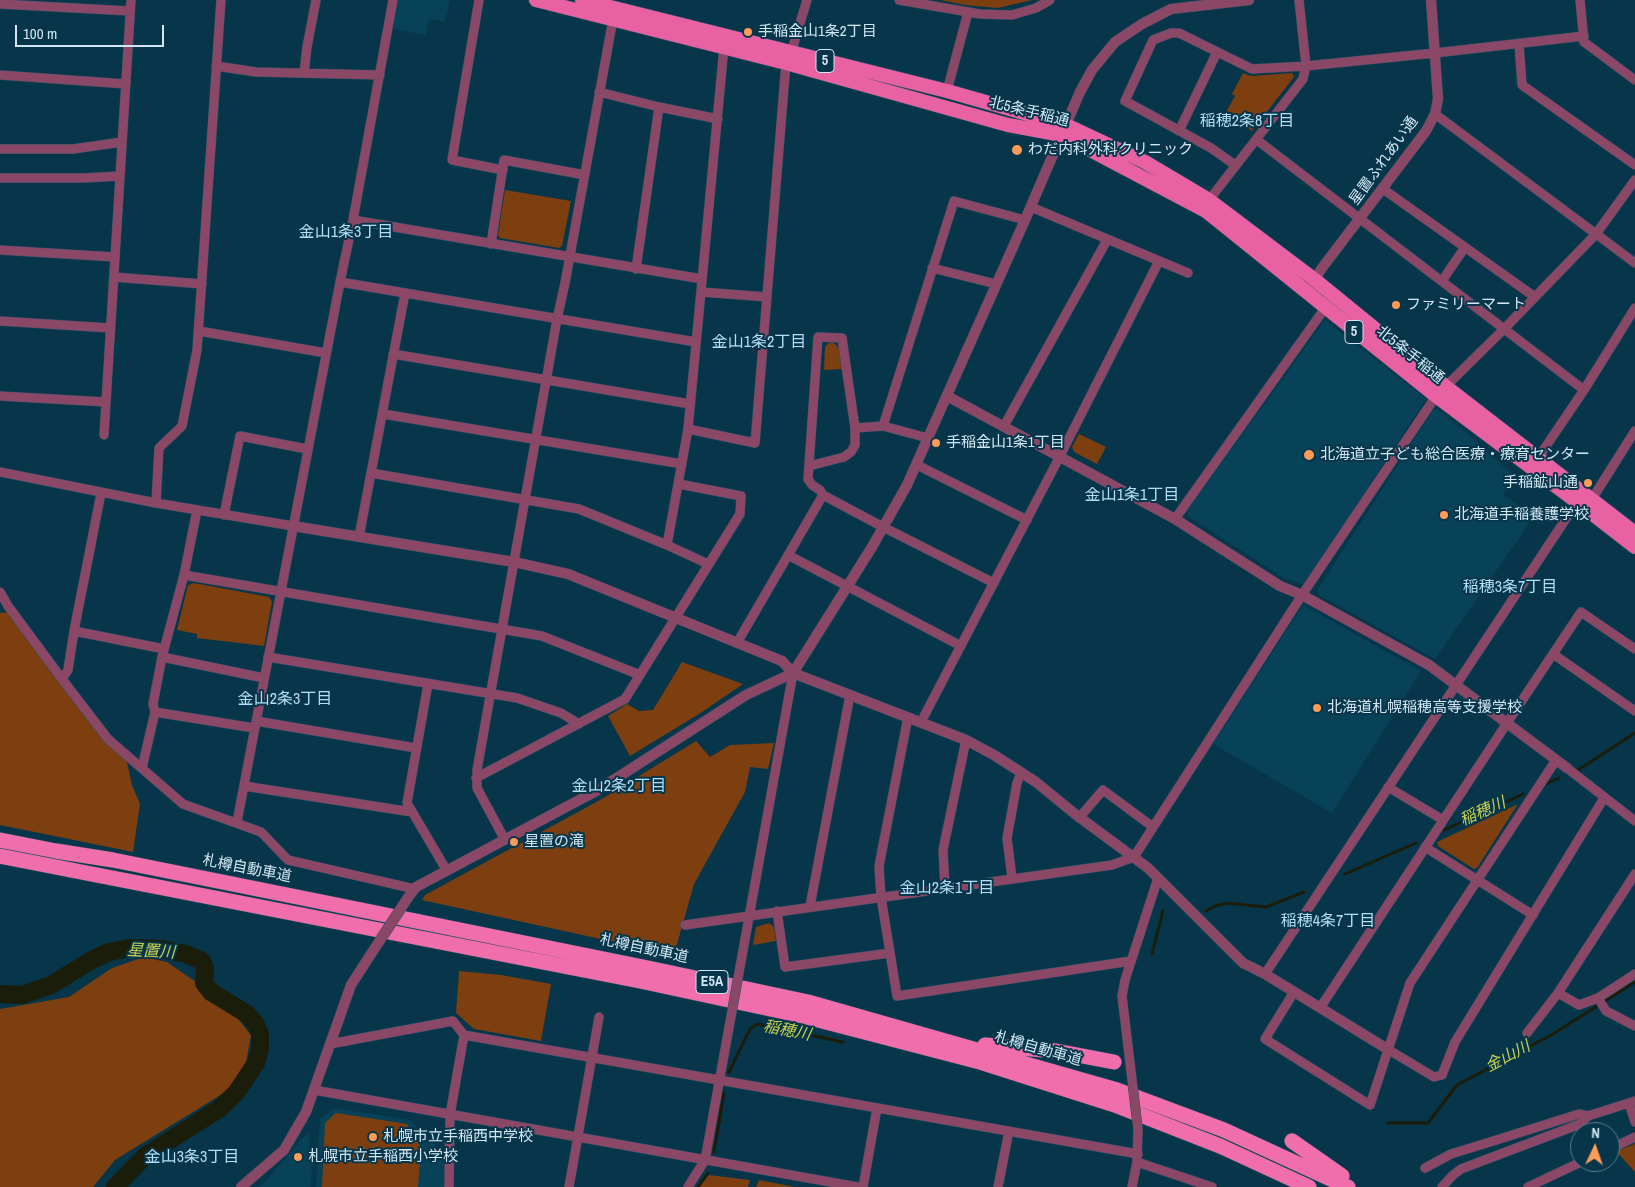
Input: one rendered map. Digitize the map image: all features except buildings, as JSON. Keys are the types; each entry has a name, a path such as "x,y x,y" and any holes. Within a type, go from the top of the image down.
{"highway":[{"name":"北5条手稲通","path":"536,0 724,47 788,58 947,91 1064,130 1145,162 1209,200 1315,280 1445,386 1635,533"},
{"name":"北5条手稲通","path":"582,0 788,58 1008,125 1064,130 1206,211 1436,396 1635,547"},
{"name":"札樽自動車道","path":"0,840 56,852 113,860 808,1002 1126,1093 1224,1130 1348,1187"},
{"name":"札樽自動車道","path":"0,856 630,979 813,1018 980,1062 1115,1105 1220,1146 1309,1187"},
{"path":"948,1042 1056,1051 1114,1062"},
{"path":"1292,1141 1356,1187"}],"street":[{"path":"104,435 131,0"},
{"path":"156,503 159,448 182,426 197,350 221,0"},
{"path":"304,73 316,0"},
{"path":"237,822 353,220 393,0"},
{"path":"479,0 452,160 503,170"},
{"path":"688,429 755,443 788,58 807,0"},
{"path":"899,0 980,14 1012,15 1036,8 1050,0"},
{"path":"688,1187 705,1160 793,673 883,527 917,465 1080,92 1092,70 1115,42 1142,24 1172,9 1249,0"},
{"path":"1209,200 1303,79 1306,66 1299,0"},
{"name":"星置ふれあい通","path":"1305,292 1426,131 1435,114 1438,99 1431,0"},
{"path":"1580,0 1584,42 1635,78"},
{"path":"0,4 130,12"},
{"path":"947,91 968,12"},
{"path":"505,840 477,788 476,778 557,319 613,19"},
{"path":"1235,165 1210,148 1125,101 1153,40 1170,33 1179,33 1252,69 1306,66 1584,36"},
{"path":"1519,44 1522,85 1635,164"},
{"path":"667,545 688,429 724,47"},
{"path":"1178,131 1217,52"},
{"path":"216,66 256,72 380,75"},
{"path":"0,75 126,84"},
{"path":"600,92 718,119"},
{"path":"636,269 659,107"},
{"path":"1435,114 1635,263"},
{"path":"1257,140 1584,390"},
{"path":"0,149 73,149 122,142"},
{"path":"491,244 504,160 585,175"},
{"path":"0,178 120,176"},
{"path":"686,925 1112,864 1134,857 1302,595 1436,396 1596,234 1635,180"},
{"path":"1383,189 1535,297"},
{"path":"883,426 954,201 1025,220"},
{"path":"1031,207 1188,273"},
{"path":"353,220 702,279"},
{"path":"1004,426 1107,240"},
{"path":"1442,281 1465,247"},
{"path":"0,250 115,257"},
{"path":"921,722 1027,520 1159,261"},
{"path":"932,268 996,284"},
{"path":"114,277 202,284"},
{"path":"340,282 696,342"},
{"path":"702,292 767,297"},
{"path":"359,537 404,293"},
{"path":"1175,519 1325,308"},
{"path":"1538,458 1584,390 1635,308"},
{"path":"0,321 110,328"},
{"path":"199,331 326,353"},
{"path":"809,466 844,457 851,452 855,445 855,428 842,338 818,336 808,478 812,486 820,490 823,495 883,527 994,583"},
{"path":"394,354 690,404"},
{"path":"0,396 106,402"},
{"path":"947,396 1175,519 1280,586 1302,595 1429,666 1635,821"},
{"path":"383,414 682,464"},
{"path":"855,428 883,426 928,438"},
{"path":"1592,499 1635,432"},
{"path":"224,515 240,436 308,449"},
{"path":"917,465 1027,520"},
{"path":"0,472 156,503 514,562 568,574 782,662 793,673 966,740 1036,782 1079,818 1148,868 1243,963 1265,974 1434,1078 1442,1075 1455,1042 1604,798"},
{"path":"371,474 579,509 708,564"},
{"path":"476,778 625,699 740,514 741,496 679,484"},
{"path":"62,679 68,670 101,492"},
{"path":"737,643 823,495"},
{"path":"1265,974 1577,502"},
{"path":"142,768 155,712 153,704 163,653 184,575 197,510"},
{"path":"788,555 961,646"},
{"path":"184,575 280,593 542,636 640,675"},
{"path":"0,592 8,606 108,739 183,804 261,832 288,860 412,892"},
{"path":"1320,1008 1442,820 1581,612 1635,649"},
{"path":"74,631 264,678"},
{"path":"1553,654 1635,711"},
{"path":"268,657 517,698 562,713 578,724"},
{"path":"241,1187 284,1150 306,1112 351,985 412,892 447,871 598,790 746,696 793,673"},
{"path":"428,684 407,803 447,871"},
{"path":"810,906 850,695"},
{"path":"155,712 255,724 416,748"},
{"path":"908,717 879,866 881,897 897,996 1131,961"},
{"path":"945,888 943,850 966,740"},
{"path":"1294,992 1265,1039 1370,1104 1410,983 1556,760"},
{"path":"1012,878 1007,838 1017,783 1021,773"},
{"path":"244,786 412,812"},
{"path":"1388,787 1442,820"},
{"path":"1079,818 1103,790 1153,827"},
{"path":"1425,847 1533,915"},
{"path":"1527,1033 1558,993 1635,874"},
{"path":"1132,1187 1138,1158 1138,1130 1122,996 1125,980 1158,878"},
{"path":"777,911 785,967 890,953"},
{"path":"1558,993 1579,1005 1598,998 1635,974"},
{"path":"1598,998 1606,1011 1635,1026"},
{"path":"569,1187 599,1016"},
{"path":"330,1044 453,1022 464,1035 1008,1131 1138,1158 1191,1183 1212,1187"},
{"path":"449,1187 450,1115 464,1035"},
{"path":"314,1090 858,1187"},
{"path":"1442,1187 1461,1169 1580,1124 1588,1116 1632,1102 1635,1122"},
{"path":"863,1187 877,1108"},
{"path":"1425,1168 1451,1154 1579,1114 1588,1116"},
{"path":"998,1187 1008,1131"},
{"path":"1620,1144 1635,1137"},
{"path":"1528,1187 1570,1167"}],"shaded area":[{"path":"398,0 450,0 445,22 429,19 426,35 393,29"},
{"path":"940,0 1032,0 998,8 965,5"},
{"path":"1243,73 1251,76 1292,73 1294,77 1252,131 1226,112 1235,96 1232,94"},
{"path":"505,190 571,201 562,246 559,248 500,238 498,235"},
{"name":"北海道立子ども総合医療・療育センター","path":"1325,320 1426,399 1304,585 1282,577 1188,516 1187,511"},
{"path":"829,343 834,343 839,348 842,369 824,370 825,347"},
{"path":"1437,409 1472,437 1514,476 1503,495 1535,515 1435,659 1319,595 1318,589 1433,410"},
{"path":"1079,434 1106,447 1097,464 1074,452 1072,447"},
{"path":"194,583 269,597 272,602 264,646 197,638 197,634 177,630 188,585"},
{"name":"北海道札幌稲穂高等支援学校","path":"1303,605 1421,671 1332,813 1213,744"},
{"path":"9,612 126,758 132,785 140,804 133,852 0,825 0,613"},
{"path":"682,662 743,684 699,714 630,756 608,716 627,704 639,711 653,710"},
{"path":"696,741 710,757 730,745 774,743 768,769 750,767 745,792 694,884 674,955 422,900 425,895 600,800"},
{"path":"1518,804 1477,868 1474,869 1438,846 1437,842"},
{"path":"769,923 774,927 776,941 753,945 756,927"},
{"path":"144,957 167,962 196,982 210,1001 234,1014 251,1035 245,1068 227,1091 115,1160 93,1187 0,1187 0,1009 69,997 112,968"},
{"path":"459,971 501,975 551,984 541,1041 474,1029 456,1013"},
{"name":"札幌市立手稲西中学校","path":"335,1108 410,1120 444,1153 444,1187 316,1187 320,1119"},
{"name":"札幌市立手稲西中学校","path":"336,1113 407,1124 421,1147 414,1153 420,1159 418,1187 322,1187 325,1123"},
{"name":"札幌市立手稲西小学校","path":"308,1132 312,1165 311,1187 258,1187 263,1184"},
{"path":"1635,1144 1635,1172 1620,1155 1620,1150"},
{"path":"709,1175 750,1180 748,1187 699,1187"},
{"path":"759,1180 795,1187 756,1187"}],"waterway":[{"name":"稲穂川","path":"1578,770 1635,733"},
{"name":"稲穂川","path":"1546,784 1559,778"},
{"name":"稲穂川","path":"1444,830 1523,794"},
{"name":"稲穂川","path":"1345,874 1416,843"},
{"name":"稲穂川","path":"1206,911 1227,903 1266,907 1304,892"},
{"name":"稲穂川","path":"1152,954 1163,911"},
{"name":"星置川","path":"0,994 22,995 51,985 109,952 130,948 161,949 186,954 202,961 205,968 204,983 211,992 247,1014 255,1023 260,1034 260,1049 256,1063 236,1093 219,1109 145,1156 115,1187"},
{"name":"金山川","path":"1387,1123 1428,1123 1457,1085 1553,1034 1635,982"},
{"name":"稲穂川","path":"729,1072 750,1029 757,1024 843,1042"},
{"name":"稲穂川","path":"714,1152 724,1093"},
{"name":"稲穂川","path":"698,1187 708,1173"}],"place":[{"name":"手稲金山1条2丁目","path":"748,32"},
{"name":"わだ内科外科クリニック","path":"1017,150"},
{"name":"ファミリーマート","path":"1396,305"},
{"name":"手稲金山1条1丁目","path":"936,443"},
{"name":"北海道立子ども総合医療・療育センター","path":"1309,455"},
{"name":"手稲鉱山通","path":"1588,483"},
{"name":"北海道手稲養護学校","path":"1444,515"},
{"name":"北海道札幌稲穂高等支援学校","path":"1317,708"},
{"name":"星置の滝","path":"514,842"},
{"name":"札幌市立手稲西中学校","path":"373,1137"},
{"name":"札幌市立手稲西小学校","path":"298,1157"}],"district":[{"name":"稲穂2条8丁目","path":"1247,122"},
{"name":"金山1条3丁目","path":"346,233"},
{"name":"金山1条2丁目","path":"759,343"},
{"name":"金山1条1丁目","path":"1132,496"},
{"name":"稲穂3条7丁目","path":"1510,588"},
{"name":"金山2条3丁目","path":"285,700"},
{"name":"金山2条2丁目","path":"619,787"},
{"name":"金山2条1丁目","path":"947,889"},
{"name":"稲穂4条7丁目","path":"1328,922"},
{"name":"金山3条3丁目","path":"192,1158"}]}
